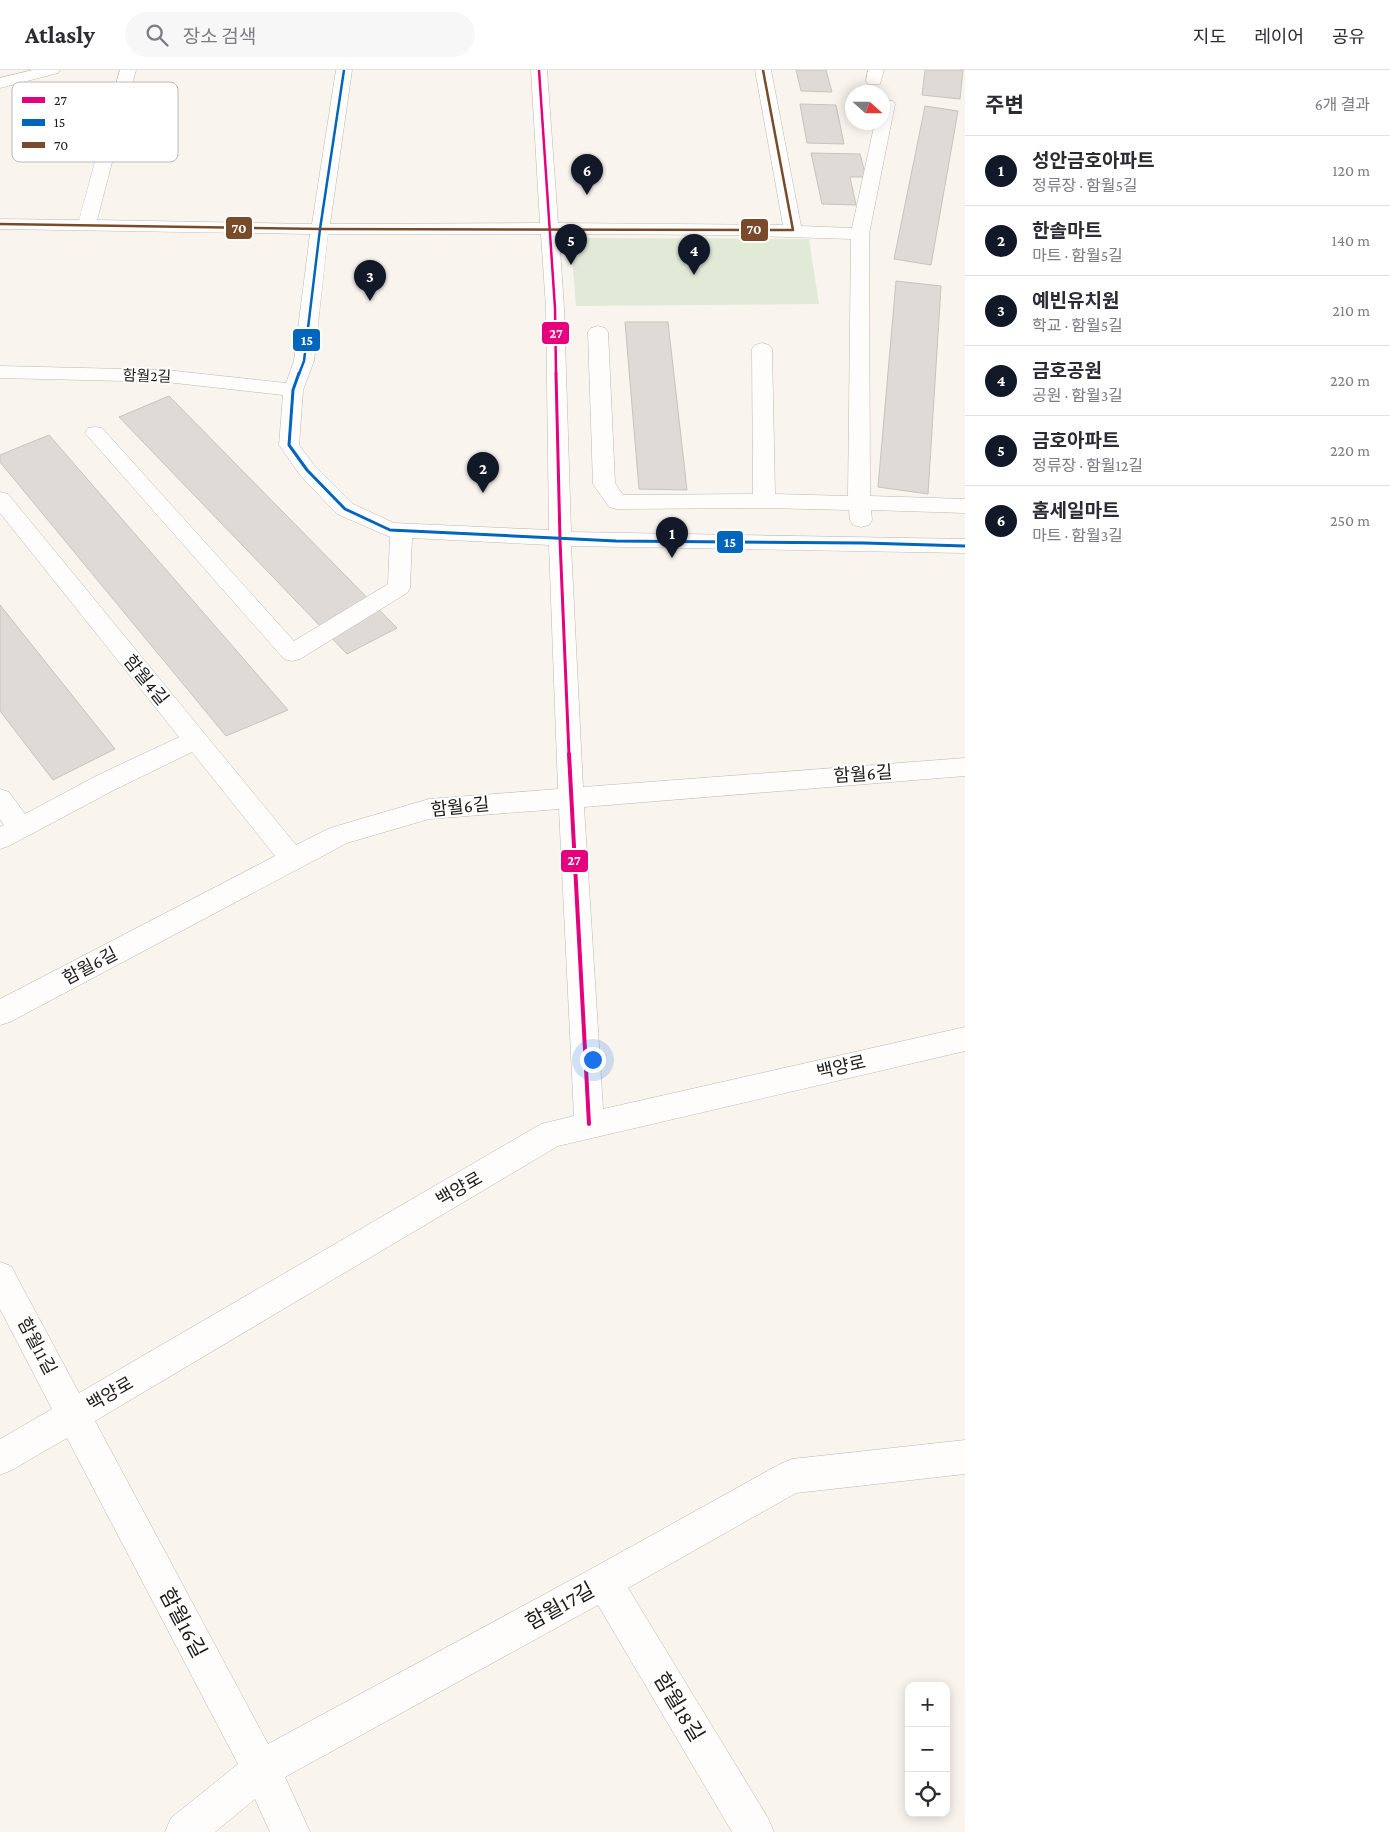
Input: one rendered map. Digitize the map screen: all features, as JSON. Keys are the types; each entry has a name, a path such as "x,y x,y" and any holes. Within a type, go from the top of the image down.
{"street":[{"path":"0,83 52,70"},
{"path":"344,70 320,229 304,361 293,390 289,445 307,470 345,509 390,530 560,540 864,543 965,546"},
{"path":"539,70 555,308 560,540 571,797 589,1124"},
{"path":"763,70 793,230"},
{"path":"864,543 859,504 860,234 882,130"},
{"path":"86,225 103,162"},
{"path":"0,224 320,229 793,230 860,234"},
{"path":"598,332 604,484 617,502 764,501 965,506"},
{"path":"762,349 764,501"},
{"name":"함월2길","path":"0,372 166,376 293,390"},
{"path":"95,433 292,653 399,588 401,530"},
{"name":"함월4길","path":"0,499 293,860"},
{"path":"0,799 10,833 105,783 195,740"},
{"name":"함월6길","path":"0,1013 339,835 429,809 965,767"},
{"name":"백양로","path":"0,1458 552,1134 965,1039"},
{"name":"함월11길","path":"0,1277 73,1416"},
{"name":"함월16길","path":"73,1416 261,1769 290,1832"},
{"name":"함월17길","path":"185,1832 261,1769 604,1582 792,1476 965,1457"},
{"name":"함월18길","path":"604,1582 754,1832"}],"green space":[{"path":"586,238 809,239 819,304 576,306 571,245"}],"building":[{"path":"796,70 826,70 832,92 801,91"},
{"path":"925,70 963,70 960,99 922,95"},
{"path":"800,104 836,105 844,144 807,143"},
{"path":"925,106 958,111 931,265 894,259"},
{"path":"811,153 860,154 866,177 850,177 856,205 822,204"},
{"path":"896,281 941,286 928,494 878,487"},
{"path":"625,322 668,322 687,490 639,489"},
{"path":"169,396 397,628 347,654 119,417"},
{"path":"49,435 288,710 226,736 0,462 0,455"},
{"path":"0,605 115,749 53,780 0,711"}],"transit line":[{"name":"15","path":"344,70 320,229 304,361 293,390 289,445 307,470 345,509 390,530 616,541 864,543 965,546"},
{"name":"27","path":"539,70 555,308 560,540 571,797 589,1124"},
{"name":"70","path":"0,224 320,229 793,230 763,70"}],"place":[{"name":"홈세일마트","path":"587,195"},
{"name":"금호아파트","path":"571,265"},
{"name":"금호공원","path":"694,275"},
{"name":"예빈유치원","path":"370,301"},
{"name":"한솔마트","path":"483,493"},
{"name":"성안금호아파트","path":"672,558"}]}
